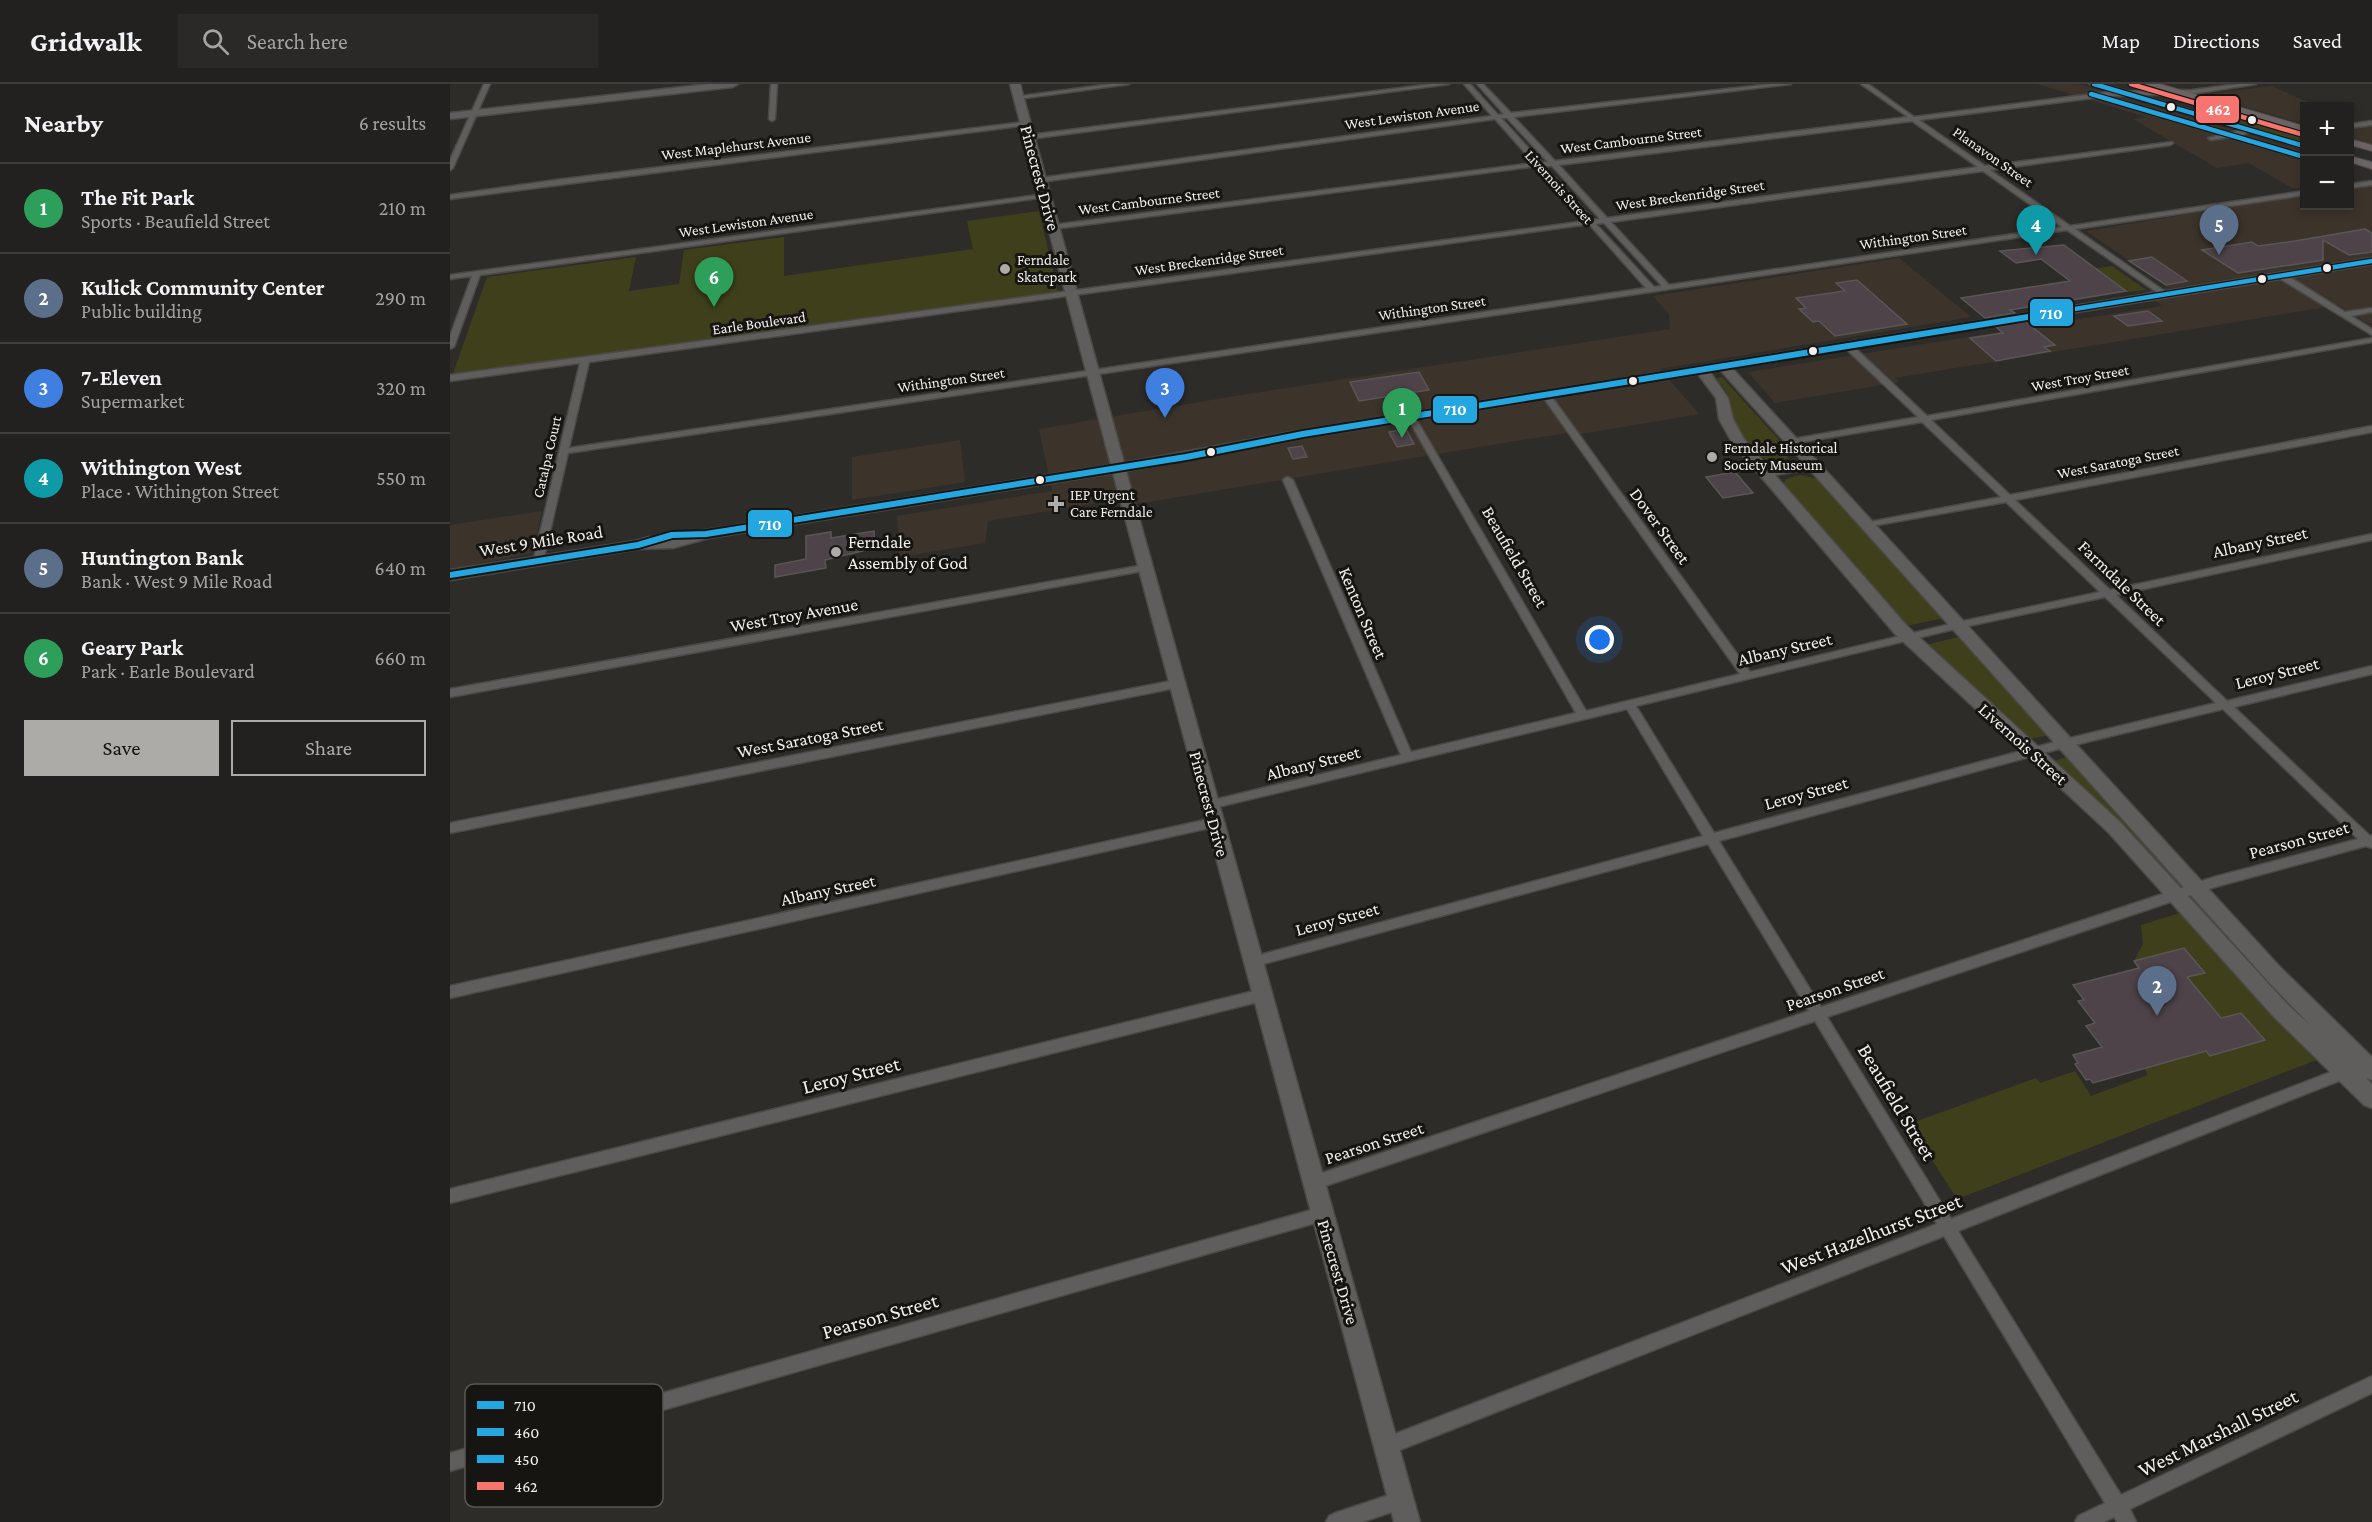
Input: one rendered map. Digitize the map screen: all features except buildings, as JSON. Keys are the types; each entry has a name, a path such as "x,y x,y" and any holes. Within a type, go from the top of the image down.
{"main road":[{"path":"2094,84 2300,145"},
{"path":"2149,84 2300,128"},
{"path":"2194,113 2190,110 2192,105 2211,103"},
{"path":"2354,143 2372,148"},
{"path":"2354,161 2372,166"}],"street":[{"path":"450,168 487,84"},
{"path":"450,114 733,84"},
{"path":"772,119 774,84"},
{"name":"Pinecrest Drive","path":"1015,84 1144,568 1404,1511"},
{"path":"1018,97 1125,84"},
{"path":"1029,137 1446,84"},
{"name":"Livernois Street","path":"1467,84 1651,290"},
{"name":"Livernois Street","path":"1480,84 1666,287"},
{"name":"West Lewiston Avenue","path":"1040,180 1497,117 1788,84"},
{"name":"Planavon Street","path":"1864,84 2164,295"},
{"name":"West Cambourne Street","path":"1053,227 1913,118 2124,93 2177,92 2253,84"},
{"path":"2354,125 2372,123"},
{"name":"West Maplehurst Avenue","path":"450,197 1025,124"},
{"path":"2211,138 2250,130"},
{"name":"West Breckenridge Street","path":"1072,293 2170,143"},
{"path":"2354,185 2372,183"},
{"name":"Withington Street","path":"564,451 2300,194"},
{"name":"West Lewiston Avenue","path":"450,277 1045,196"},
{"name":"West 9 Mile Road","path":"450,575 638,545 694,539 706,534 1119,468 1411,417 2372,261"},
{"path":"450,347 477,273"},
{"path":"2282,276 2372,333"},
{"name":"Earle Boulevard","path":"450,378 1072,293"},
{"path":"2343,315 2372,310"},
{"name":"West Troy Street","path":"1792,442 2372,340"},
{"name":"Farmdale Street","path":"1848,346 2371,842"},
{"name":"Catalpa Court","path":"538,562 585,360"},
{"name":"Livernois Street","path":"1723,366 2294,996 2370,1066"},
{"name":"Livernois Street","path":"1702,370 1722,398 1730,429 1765,473 1909,638 2114,827 2281,1011 2372,1098"},
{"name":"Dover Street","path":"1546,395 1747,676"},
{"name":"Beaufield Street","path":"1411,417 1583,716"},
{"name":"West Saratoga Street","path":"1869,525 2372,429"},
{"path":"1765,473 1813,464"},
{"name":"Kenton Street","path":"1288,480 1408,758"},
{"name":"Albany Street","path":"450,992 1212,814 1408,758 1959,625 2372,537"},
{"name":"West Troy Avenue","path":"450,693 1144,568"},
{"name":"Leroy Street","path":"1252,962 2066,743 2372,670"},
{"name":"West Saratoga Street","path":"450,828 1176,684"},
{"name":"Beaufield Street","path":"1630,705 2127,1522"},
{"name":"Pearson Street","path":"1313,1184 2197,888 2371,842"},
{"name":"Leroy Street","path":"450,1196 1262,995"},
{"name":"West Hazelhurst Street","path":"1386,1446 2344,1073 2370,1066"},
{"name":"Pearson Street","path":"663,1401 1322,1214"},
{"name":"West Marshall Street","path":"2084,1522 2372,1384"},
{"name":"Pearson Street","path":"450,1462 465,1458"},
{"path":"1335,1522 1404,1511"}],"shaded area":[{"path":"2037,84 2078,84 2300,150 2300,188 2294,189 2249,163 2217,168 2133,119 2146,117"},
{"path":"2272,86 2307,102 2300,102 2300,123 2208,96"},
{"path":"2196,107 2216,108 2300,133 2300,141 2198,111"},
{"path":"2354,125 2372,126 2372,144 2354,139"},
{"path":"2372,184 2372,326 2338,305 1895,378 1899,382 1775,403 1748,372 2162,306 2144,292 2168,287 2086,231 2300,196 2300,210 2354,210 2354,186"},
{"path":"1039,211 1058,292 453,374 487,277 636,257 629,291 679,284 684,250 784,237 784,276 973,249 967,221"},
{"path":"1899,258 1971,317 1660,369 1699,414 1575,435 1573,432 1504,443 1149,502 1104,502 988,521 985,543 900,557 897,516 1052,491 1039,429 1241,395 1670,329 1669,314 1653,296"},
{"path":"2112,266 2146,290 2127,292 2094,269"},
{"path":"1722,377 1789,451 1786,459 1768,460 1747,445 1734,421 1727,393 1716,378"},
{"path":"960,440 965,482 852,500 852,457"},
{"path":"1800,475 1818,479 1944,618 1906,626 1786,489 1784,483 1786,479"},
{"path":"542,511 533,553 450,569 450,525"},
{"path":"1962,636 2051,735 2028,739 1926,645"},
{"path":"2070,756 2178,876 2174,878 2054,761"},
{"path":"2183,912 2319,1059 1957,1199 1909,1124 2036,1078 2040,1083 2075,1071 2091,1096 2148,1075 2144,1068 2206,1051 2211,1056 2264,1041 2241,1013 2221,1018 2187,977 2204,973 2184,948 2134,961 2143,944 2141,925"}],"transit line":[{"name":"460","path":"2094,84 2300,145"},
{"name":"462","path":"2131,84 2300,134"},
{"name":"450","path":"2091,94 2300,156"},
{"name":"710","path":"450,575 638,545 672,535 706,534 1186,457 1303,434 2372,261"}],"place":[{"name":"Withington West","path":"2036,255"},
{"name":"Huntington Bank","path":"2219,255"},
{"name":"Ferndale Skatepark","path":"1005,269"},
{"name":"Geary Park","path":"714,307"},
{"name":"7-Eleven","path":"1165,418"},
{"name":"The Fit Park","path":"1402,438"},
{"name":"Ferndale Historical Society Museum","path":"1712,457"},
{"name":"IEP Urgent Care Ferndale","path":"1056,504"},
{"name":"Ferndale Assembly of God","path":"836,552"},
{"name":"Kulick Community Center","path":"2157,1016"}]}
